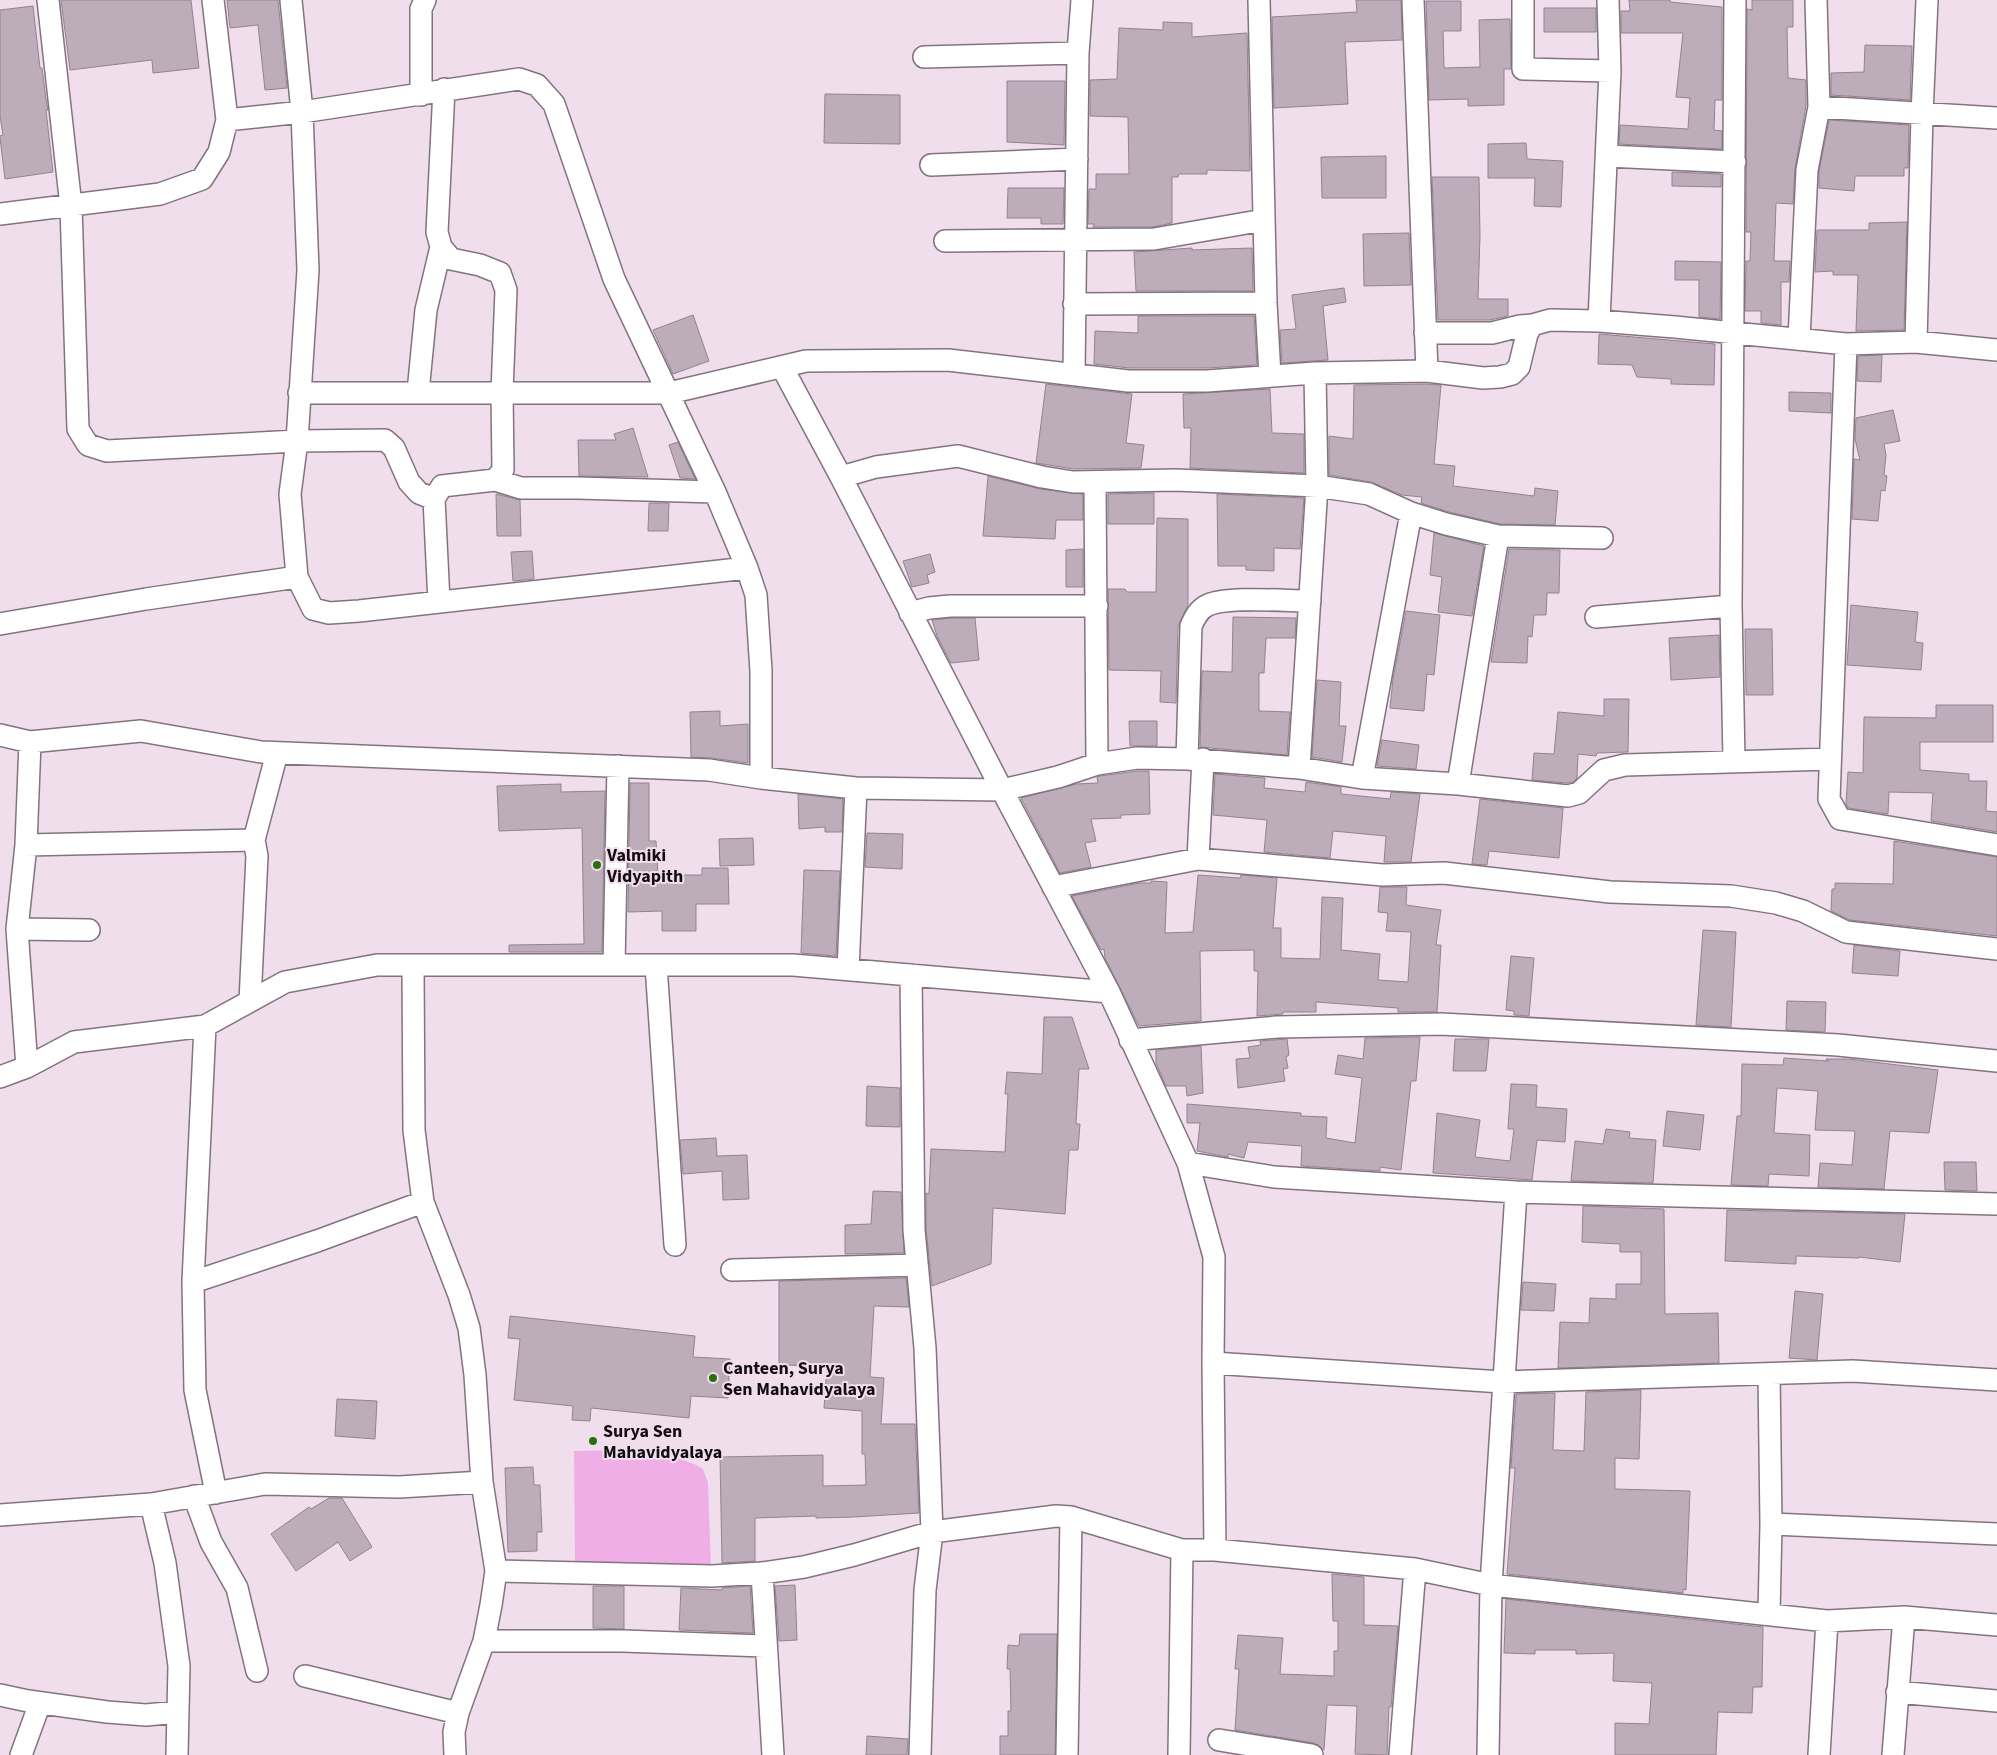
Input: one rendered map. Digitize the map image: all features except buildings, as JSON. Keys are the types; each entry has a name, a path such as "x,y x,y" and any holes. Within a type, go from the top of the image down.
{"street":[{"path":"48,0 71,206 78,429 88,445 107,451 297,441 385,440 394,448 409,482 419,493 434,499"},
{"path":"0,214 160,194 202,179 219,152 227,120 213,0"},
{"path":"292,0 302,112 308,270 297,441 290,494 297,577 312,609 329,613 748,568"},
{"path":"421,95 421,9 425,0"},
{"path":"1074,373 1078,53 1082,0"},
{"path":"1259,0 1266,303 1270,376"},
{"path":"1413,0 1426,371"},
{"path":"1523,0 1523,69 1610,71"},
{"path":"1599,321 1610,71 1608,0"},
{"path":"1734,761 1731,606 1735,0"},
{"path":"1799,339 1807,170 1819,108 1816,0"},
{"path":"1916,342 1927,0"},
{"path":"924,57 1078,53"},
{"path":"227,120 302,112 519,79 537,85 554,104 614,279 715,492 748,568 756,595 760,644 761,778"},
{"path":"444,89 437,232 441,247 451,259 480,265 500,273 506,290 502,392 502,470 494,480"},
{"path":"1819,108 1997,118"},
{"path":"1607,156 1735,162"},
{"path":"932,165 1077,159"},
{"path":"945,241 1154,239 1264,220"},
{"path":"418,392 426,310 441,247"},
{"path":"1074,304 1266,303"},
{"path":"1425,333 1492,333 1520,326 1532,326 1550,320 1599,321 1846,344 1916,342 1997,350"},
{"path":"299,393 669,393 806,360 948,360 1074,373 1128,381 1206,381 1316,373 1426,371 1483,378 1512,374 1519,367 1527,334 1532,326"},
{"path":"1846,344 1829,799 1840,819 1997,846"},
{"path":"782,367 1109,992 1188,1163 1214,1257 1215,1550"},
{"path":"1299,768 1317,486 1316,373"},
{"path":"841,477 876,467 958,456 1042,477 1074,482 1174,480 1317,486 1369,494 1411,513 1446,524 1498,536 1602,538"},
{"path":"439,602 434,499 442,486 494,480 521,488 715,492"},
{"path":"1095,483 1097,764"},
{"path":"1362,778 1411,513"},
{"path":"1458,784 1498,536"},
{"path":"0,624 297,577"},
{"path":"1198,859 1191,626 1196,614 1207,605 1225,601 1310,601"},
{"path":"910,613 929,608 950,606 1097,606"},
{"path":"1596,617 1731,606"},
{"path":"0,735 30,742 141,730 261,752 709,770 761,778 856,788 1002,790 1058,777 1097,764 1137,758 1195,759 1299,768 1362,778 1458,784 1568,796 1579,793 1604,770 1625,765 1830,760"},
{"path":"27,1067 17,929 26,845 30,742"},
{"path":"250,1001 257,856 254,840 277,752"},
{"path":"614,965 618,766"},
{"path":"848,970 856,788"},
{"path":"26,845 254,840"},
{"path":"1053,887 1198,859 1383,875 1444,874 1610,892 1731,896 1776,903 1803,911 1846,932 1997,949"},
{"path":"17,929 89,930"},
{"path":"656,965 675,1245"},
{"path":"0,1077 27,1067 74,1042 205,1026 285,982 377,966 793,965 1109,992"},
{"path":"413,966 414,1130 423,1202 459,1296 469,1328 475,1375 482,1482 496,1571 492,1605 484,1641 458,1713 454,1732 455,1755"},
{"path":"911,975 914,1230 925,1348 932,1532 925,1590 920,1755"},
{"path":"1130,1040 1277,1027 1441,1024 1838,1045 1997,1061"},
{"path":"205,1026 193,1282 195,1390 216,1493"},
{"path":"1188,1163 1274,1177 1516,1192 1997,1204"},
{"path":"1488,1755 1491,1585 1502,1382 1516,1192"},
{"path":"193,1282 316,1241 423,1202"},
{"path":"732,1270 917,1265"},
{"path":"1213,1362 1502,1382 1853,1372 1997,1380"},
{"path":"1768,1374 1771,1524 1769,1614"},
{"path":"0,1515 151,1504 265,1484 400,1487 482,1482"},
{"path":"194,1496 211,1542 237,1588 257,1671"},
{"path":"151,1504 165,1563 179,1666 177,1755"},
{"path":"496,1571 712,1576 762,1573 804,1567 846,1557 932,1532 1056,1516 1071,1517 1182,1550 1215,1550 1415,1569 1491,1585 1827,1621 1904,1617 1997,1626"},
{"path":"1068,1755 1071,1517"},
{"path":"1771,1524 1997,1534"},
{"path":"1179,1755 1182,1550"},
{"path":"1400,1755 1415,1569"},
{"path":"762,1573 773,1755"},
{"path":"1892,1755 1904,1617"},
{"path":"1819,1755 1827,1621"},
{"path":"484,1641 623,1641 766,1646"},
{"path":"306,1676 458,1713"},
{"path":"1897,1692 1997,1701"},
{"path":"0,1695 40,1703 146,1715 178,1712"},
{"path":"21,1755 40,1703"},
{"path":"1219,1740 1312,1755"}],"shaded area":[{"path":"631,1450 668,1456 697,1465 703,1469 708,1483 711,1569 575,1564 574,1451"}],"place":[{"name":"Valmiki Vidyapith","path":"597,865"},
{"name":"Canteen, Surya Sen Mahavidyalaya","path":"713,1378"},
{"name":"Surya Sen Mahavidyalaya","path":"593,1441"}]}
